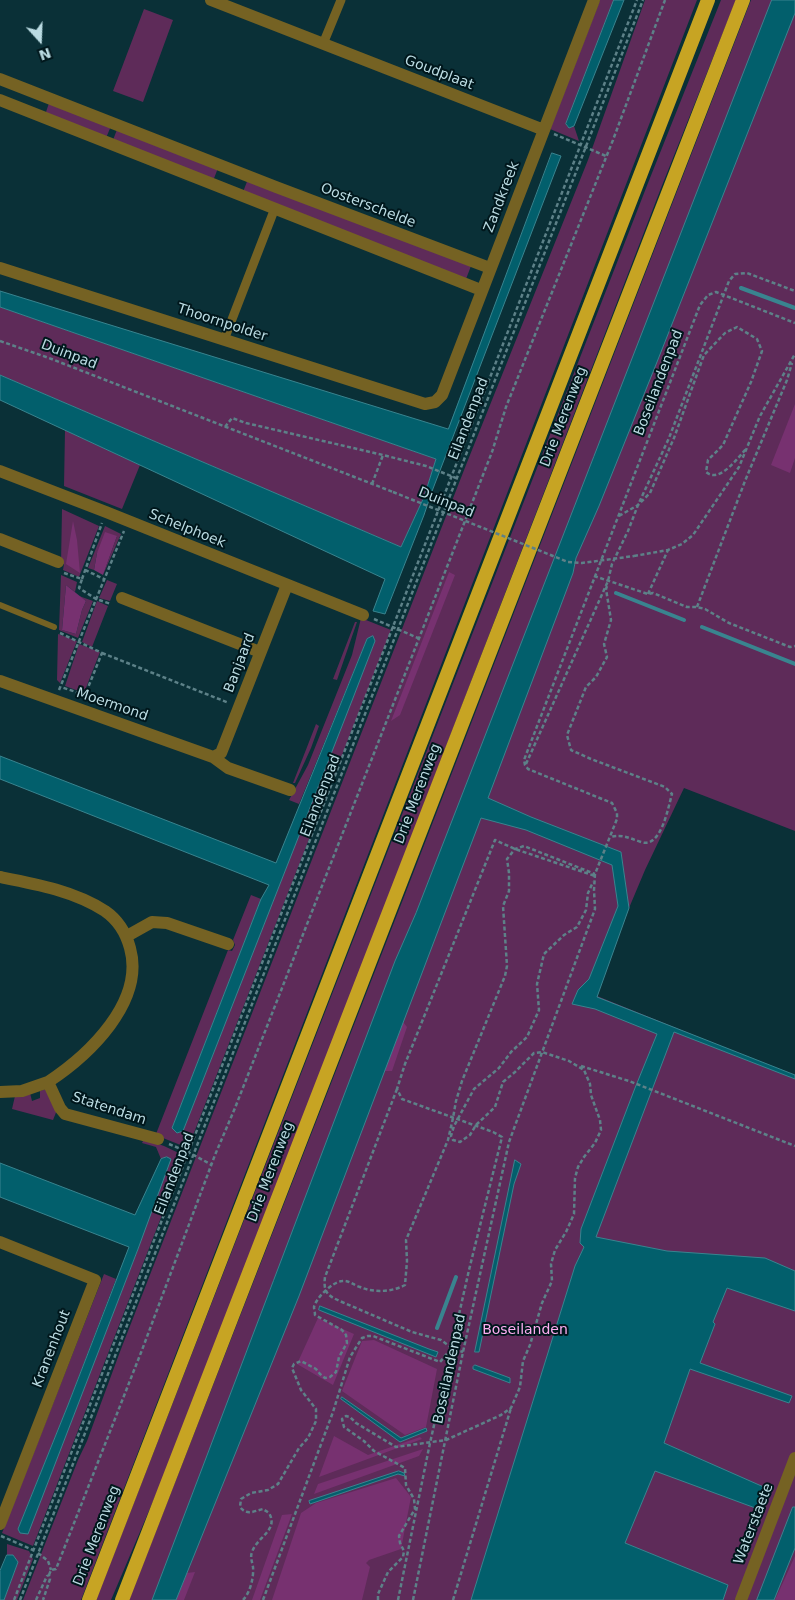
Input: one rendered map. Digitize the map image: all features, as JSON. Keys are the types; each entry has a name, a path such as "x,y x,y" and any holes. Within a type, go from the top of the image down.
{"highway":[{"name":"Drie Merenweg","path":"89,1600 708,0"},
{"name":"Drie Merenweg","path":"122,1600 744,0"}],"street":[{"name":"Goudplaat","path":"211,0 544,130"},
{"path":"323,44 340,0"},
{"name":"Zandkreek","path":"435,402 442,394 594,0"},
{"name":"Oosterschelde","path":"0,78 236,172 490,268"},
{"path":"31,112 39,94"},
{"path":"0,100 481,290"},
{"path":"227,190 236,172"},
{"path":"224,340 275,208"},
{"name":"Thoornpolder","path":"0,268 425,404 435,402"},
{"name":"Schelphoek","path":"0,471 363,615"},
{"path":"0,539 58,562"},
{"name":"Banjaard","path":"217,755 239,706 287,585"},
{"path":"122,598 260,652"},
{"name":"Moermond","path":"0,681 217,755 228,768 290,790"},
{"path":"0,878 27,882 76,896 106,912 119,924 127,936 134,961 130,984 122,1005 111,1025 95,1043 66,1070 48,1082 22,1091 0,1092"},
{"path":"127,936 152,922 167,924 228,944"},
{"name":"Statendam","path":"48,1082 60,1108 65,1114 158,1139"},
{"name":"Kranenhout","path":"0,1242 95,1280 0,1524"},
{"name":"Waterstaete","path":"741,1600 795,1458"}],"lane":[{"path":"0,605 54,627"}],"path":[{"path":"14,1600 637,0"},
{"name":"Eilandenpad","path":"20,1600 643,0"},
{"path":"51,1570 56,1569 77,1516 215,1156 492,452 506,407 606,156 665,0"},
{"path":"544,130 606,156"},
{"path":"610,838 625,835 643,843 648,844 654,841 661,830 672,794 666,787 571,750 568,735 586,686 596,677 607,657 604,644 611,620 606,589 612,564 669,438 728,282 734,274 747,273 795,291"},
{"name":"Boseilandenpad","path":"525,765 524,760 594,576 700,305 708,294 716,292 723,294"},
{"path":"723,294 795,323"},
{"path":"618,516 638,505 650,494 674,438 704,355 725,333 737,327 757,338 762,351 751,382 723,445 708,460 706,472 715,476 723,472 747,448"},
{"name":"Duinpad","path":"0,340 568,562 582,563 668,550 682,544 693,535 739,467 760,416 795,354"},
{"path":"697,607 741,490 787,380 793,359"},
{"path":"225,427 232,418 426,466 456,478"},
{"path":"372,484 383,455"},
{"path":"106,512 79,588 96,599 111,604 122,598"},
{"path":"55,701 128,522"},
{"path":"648,594 668,550"},
{"path":"58,562 59,571 82,578"},
{"path":"85,570 104,579"},
{"path":"594,576 648,594 653,593 687,607 705,609 729,623 790,647 795,646"},
{"path":"608,581 525,765 532,771 612,803 618,819 594,881 591,884 586,910 577,927 564,935 544,954 537,984 539,1010 527,1037 511,1052 499,1068 474,1090 451,1136 453,1140 460,1142 470,1134 476,1125 496,1107 503,1082 531,1055 536,1052 542,1052 629,1081 795,1146"},
{"path":"363,615 418,638"},
{"path":"54,627 56,631 102,653 239,706"},
{"path":"61,687 85,696 102,653"},
{"path":"464,1352 452,1348 441,1340 412,1332 337,1300 325,1291 325,1277 405,1064 495,840 515,849 595,875"},
{"path":"243,1600 248,1591 253,1569 250,1556 252,1550 270,1530 272,1523 269,1513 263,1509 249,1513 245,1512 240,1507 242,1499 251,1493 268,1490 278,1484 299,1448 311,1433 316,1417 316,1409 301,1390 292,1368 294,1364 302,1361 316,1369 325,1378 330,1377 335,1374 339,1357 347,1343 346,1335 342,1330 315,1314 314,1306 317,1300 330,1286 342,1281 374,1291 387,1291 405,1285 406,1240 448,1140 462,1081 505,976 507,966 503,906 509,892 507,859 515,849 524,846 595,875"},
{"name":"Boseilandenpad","path":"413,1600 508,1142 595,909 594,881"},
{"path":"453,1600 511,1408 520,1387 523,1361 530,1345 542,1303 552,1281 551,1264 555,1250 574,1214 575,1178 578,1167 595,1143 601,1130 600,1120 591,1095 590,1084 584,1070 580,1066"},
{"path":"397,1089 402,1099 502,1136 430,1443 398,1600"},
{"name":"Statendam","path":"158,1139 212,1165"},
{"path":"263,1600 333,1412 350,1357 362,1338 373,1336 440,1362 446,1352 452,1348"},
{"path":"378,1600 378,1594 388,1572 403,1557 404,1551 399,1536 415,1509 414,1499 406,1485 405,1468 374,1450 344,1427 342,1419 350,1416 356,1423 396,1447 446,1440 501,1415 511,1408"},
{"path":"0,1536 38,1552 48,1561 51,1570 50,1579 43,1600"},
{"path":"36,1600 47,1576 50,1575"}],"green space":[{"path":"600,0 614,0 566,124 569,128 574,126 579,141 550,129"},
{"path":"645,0 697,0 81,1600 23,1600 87,1441 121,1349 466,465 588,160"},
{"path":"721,0 736,0 661,188 182,1433 111,1600 96,1600 648,183"},
{"name":"Boseilanden","path":"751,0 795,0 795,831 684,788 629,908 597,996 795,1076 795,1563 780,1600 129,1600 402,902"},
{"path":"144,9 173,20 143,102 113,91"},
{"path":"49,103 111,126 106,138 45,115"},
{"path":"118,127 218,168 213,181 113,140"},
{"path":"248,179 471,266 466,279 243,192"},
{"path":"0,307 436,459 424,497 401,547 0,375"},
{"path":"65,430 140,465 122,509 64,486"},
{"path":"62,509 99,526 79,577 63,570 64,564 61,564"},
{"path":"105,526 121,534 103,575 117,536 97,553 94,570 88,568"},
{"path":"61,575 77,582 75,592 66,585 62,630 76,634 86,601 79,596 93,601 78,638 59,630"},
{"path":"107,580 117,584 110,601 99,598"},
{"path":"97,601 108,606 92,647 82,642"},
{"path":"361,618 391,630 188,1148 156,1134 228,950 232,951 235,945 233,940 251,895 261,899 172,1128 177,1133 183,1131 375,641 373,637 367,639 299,804 289,800 308,765 352,655"},
{"path":"355,622 357,622 337,680 333,679"},
{"path":"58,634 77,641 60,683 57,680"},
{"path":"79,644 100,652 84,693 65,686"},
{"path":"316,724 319,726 311,748 295,783 293,783"},
{"path":"46,1089 57,1110 53,1120 12,1109 15,1096 30,1093 32,1101 40,1098 40,1091"},
{"path":"144,1139 185,1156 33,1546 2,1533 104,1274 116,1279 18,1529 20,1533 28,1533 138,1249 167,1157 161,1159 156,1147 142,1143"},
{"path":"7,1544 29,1551 33,1559 17,1600 4,1600 18,1562 13,1555 7,1555"}],"shaded area":[{"path":"795,404 795,458 790,473 771,465"},
{"path":"73,521 77,540 80,573 66,564"},
{"path":"105,532 117,536 103,575 94,570 97,553"},
{"path":"449,572 455,575 400,715 391,721"},
{"path":"66,585 86,601 76,634 62,630"},
{"path":"403,1022 407,1027 392,1071 384,1071"},
{"path":"318,1318 354,1334 333,1385 297,1364"},
{"path":"374,1340 437,1369 426,1427 405,1435 342,1391 362,1341"},
{"path":"334,1436 368,1455 420,1437 422,1439 319,1477"},
{"path":"423,1449 419,1456 314,1494 318,1484"},
{"path":"396,1478 411,1497 401,1549 369,1560 366,1563 370,1567 362,1600 272,1600 301,1513 316,1503"},
{"path":"292,1514 260,1600 252,1600 282,1515"},
{"path":"795,1556 795,1600 775,1600"},
{"path":"195,1572 184,1600 176,1600 187,1573"}],"water":[{"path":"614,0 624,0 574,126 569,128 566,124"},
{"path":"772,0 795,0 795,13 657,362 576,558 573,573 488,798 621,852 629,908 597,997 795,1075 795,1079 674,1032 596,1237 667,1251 765,1258 795,1271 795,1311 727,1288 713,1322 715,1324 700,1363 792,1396 789,1403 690,1369 664,1443 766,1488 758,1509 655,1471 625,1543 728,1585 723,1600 471,1600 575,1266 584,1247 580,1243 581,1229 657,1034 595,1009 572,1004 578,990 589,979 618,906 612,865 526,830 481,818 299,1296 176,1600 152,1600 395,961 416,913"},
{"path":"552,153 561,156 429,499 427,499 429,500 424,515 385,614 373,611 385,579 0,400 0,375 401,547 424,497 436,459 0,307 0,291 448,429"},
{"path":"373,636 375,641 183,1131 177,1133 172,1128 261,899 269,885 0,779 0,756 276,863 367,639"},
{"path":"167,1157 171,1159 138,1249 28,1534 20,1533 18,1529 129,1247 0,1197 0,1163 135,1215 161,1159"},
{"path":"515,1160 521,1164 514,1184 479,1352 475,1352"},
{"path":"320,1306 438,1352 436,1357 319,1310"},
{"path":"475,1365 510,1378 510,1383 473,1369"},
{"path":"342,1397 401,1438 426,1428 427,1431 400,1442 341,1399"},
{"path":"399,1471 404,1473 405,1476 398,1474 310,1504 309,1501"},
{"path":"793,1507 795,1507 795,1548 774,1600 757,1600"},
{"path":"7,1555 13,1555 18,1562 4,1600 0,1600 0,1571"}],"waterway":[{"path":"741,288 795,308"},
{"path":"616,593 684,620"},
{"path":"702,627 795,664"},
{"path":"437,1328 456,1277"}]}
